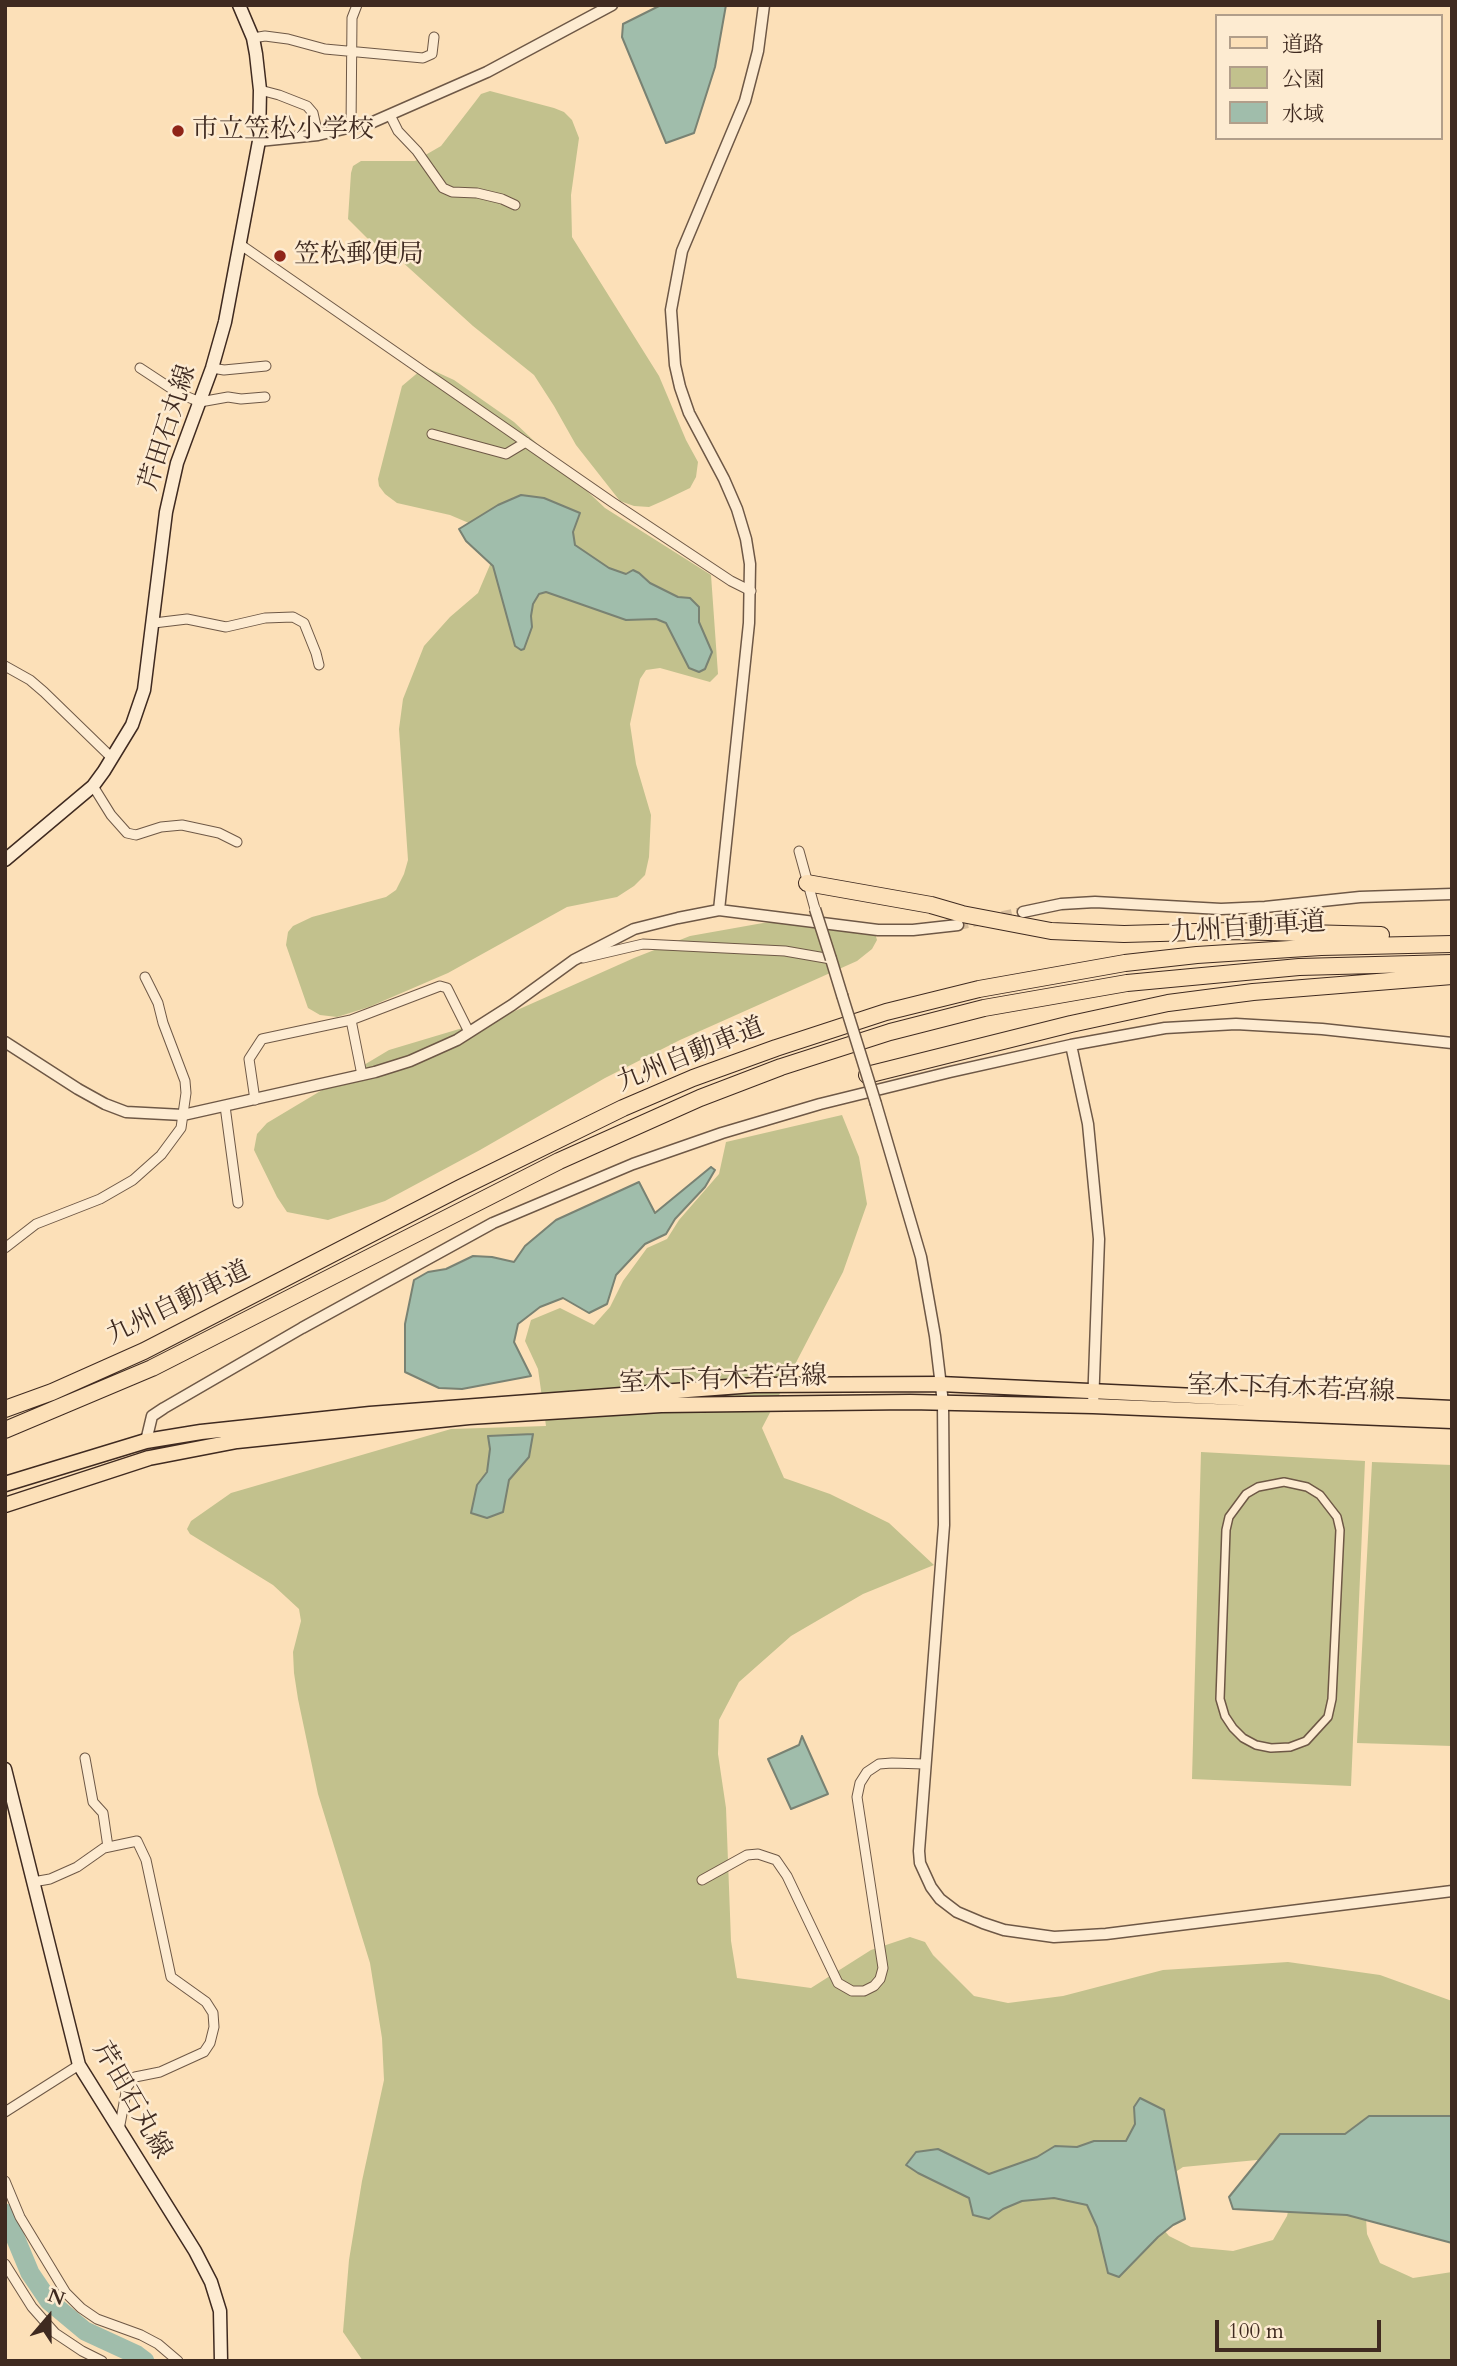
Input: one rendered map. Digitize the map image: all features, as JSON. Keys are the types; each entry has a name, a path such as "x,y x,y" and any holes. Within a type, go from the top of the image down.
{"highway":[{"path":"807,883 931,905 962,914 1051,931 1124,934 1231,931 1333,936 1452,935"},
{"name":"九州自動車道","path":"5,1409 52,1392 156,1345 482,1177 623,1108 705,1074 861,1020 979,989 1125,963 1197,955 1321,947 1452,944"},
{"name":"九州自動車道","path":"5,1430 163,1363 572,1155 700,1098 817,1055 890,1032 984,1008 1127,983 1299,968 1452,963"},
{"path":"875,1073 1071,1024 1168,1003 1253,992 1452,976"}],"main road":[{"name":"芹田石丸線","path":"5,860 93,786 132,725 144,690 166,512 177,463 212,368 225,322 259,141 260,90 253,38 239,5"},
{"name":"室木下有木若宮線","path":"5,1484 146,1441 201,1432 370,1414 754,1385 940,1384 1093,1399 1452,1421"},
{"name":"室木下有木若宮線","path":"5,1505 149,1458 237,1441 456,1418 661,1405 1093,1399 1452,1408"},
{"name":"芹田石丸線","path":"5,1769 79,2065 195,2251 211,2282 220,2311 220,2361"}],"street":[{"path":"351,128 352,18 357,5"},
{"path":"259,141 318,135 390,115 487,72 612,5"},
{"path":"719,910 751,591 750,565 737,509 724,478 688,413 675,365 671,310 682,251 745,101 758,51 764,5"},
{"path":"253,38 265,36 325,49 423,58 432,54 434,37"},
{"path":"260,90 307,106 313,113 318,135"},
{"path":"390,115 398,131 417,151 443,188 452,192 477,192 515,205"},
{"path":"241,245 612,502 731,581 751,591"},
{"path":"212,368 224,370 266,366"},
{"path":"140,368 178,393 200,402 228,397 265,397"},
{"path":"432,434 506,454 526,442"},
{"path":"153,623 187,619 226,627 265,618 293,617 304,623 318,665"},
{"path":"5,666 30,680 113,758"},
{"path":"93,786 111,816 127,833 136,835 161,827 182,825 219,833 237,842"},
{"path":"799,851 842,995 875,1073 876,1104 921,1257 935,1336 943,1403 944,1525 919,1851 925,1876 940,1899 957,1912 1004,1930 1054,1937 1106,1934 1452,1891"},
{"path":"1023,912 1061,904 1095,902 1221,909 1360,897 1452,894"},
{"path":"5,1042 105,1104 126,1112 183,1115 362,1075 410,1061 469,1032 575,960 634,929 719,910 878,930 958,926"},
{"path":"575,960 643,944 785,951 831,960"},
{"path":"5,1248 36,1224 100,1199 133,1181 161,1155 181,1128 186,1093 181,1066 163,1023 158,1003 145,977"},
{"path":"255,1100 249,1059 262,1039 351,1020 440,986 447,988 469,1032"},
{"path":"351,1020 362,1075"},
{"path":"146,1441 152,1416 164,1408 493,1223 633,1164 722,1133 820,1104 950,1072 1071,1045 1165,1028 1236,1024 1322,1029 1452,1043"},
{"path":"1071,1045 1088,1124 1099,1239 1093,1399"},
{"path":"225,1106 237,1203"},
{"path":"1284,1482 1307,1487 1320,1495 1337,1517 1340,1530 1332,1699 1328,1717 1306,1741 1290,1747 1271,1748 1256,1745 1243,1738 1225,1716 1220,1699 1226,1530 1229,1517 1246,1494 1271,1483 1284,1482"},
{"path":"85,1758 93,1802 103,1813 108,1847"},
{"path":"702,1881 747,1855 758,1854 776,1860 788,1876 838,1983 852,1992 864,1991 874,1986 880,1979 883,1968 858,1797 860,1783 867,1772 879,1764 925,1765"},
{"path":"33,1882 50,1879 76,1867 108,1847 137,1841 146,1860 172,1977 206,2002 213,2012 214,2027 210,2043 204,2052 160,2072 135,2077 127,2087 119,2130"},
{"path":"5,2112 79,2065"},
{"path":"5,2181 20,2217 66,2293 97,2319 141,2334 172,2354 178,2361"},
{"path":"5,2264 36,2312 55,2333 74,2347 102,2361"}],"green space":[{"path":"490,91 564,112 572,120 579,138 571,195 572,237 659,376 698,462 696,477 690,488 649,507 620,501 576,445 534,375 473,326 399,259 367,238 348,219 353,166 361,161 415,161 441,146 481,94"},
{"path":"430,369 454,380 514,422 605,508 711,575 718,674 710,682 660,668 646,670 640,679 630,724 636,764 651,815 649,857 645,875 634,886 617,897 567,907 448,973 369,1007 337,1017 320,1015 308,1008 286,945 288,932 293,926 312,917 386,897 396,890 408,860 399,729 403,699 424,646 450,617 478,593 495,553 483,529 450,515 397,503 379,486 378,479 402,386 421,370"},
{"path":"809,919 874,930 877,940 872,949 857,961 680,1040 605,1078 385,1201 328,1220 287,1212 254,1150 257,1134 267,1123 389,1050 506,1015 690,936 763,923"},
{"path":"842,1115 859,1157 867,1204 843,1272 762,1428 784,1478 830,1494 889,1523 934,1565 863,1594 791,1636 739,1682 719,1720 718,1754 726,1808 731,1941 737,1978 811,1988 871,1950 910,1937 925,1942 933,1955 974,1996 1008,2003 1063,1996 1163,1970 1288,1962 1380,1975 1452,2001 1452,2137 1365,2203 1367,2234 1380,2263 1413,2278 1452,2272 1452,2361 363,2361 343,2332 349,2260 362,2181 384,2080 382,2038 370,1963 318,1794 298,1699 293,1652 301,1621 299,1609 273,1585 190,1534 187,1529 191,1521 231,1493 451,1429 546,1426 538,1369 525,1341 531,1320 560,1308 594,1325 610,1307 623,1281 647,1248 667,1239 679,1220 719,1174 726,1142","holes":["1257,2160 1271,2168 1291,2199 1287,2216 1273,2240 1233,2251 1191,2247 1169,2236 1159,2224 1165,2179 1183,2167"]},
{"path":"1201,1452 1365,1461 1351,1786 1192,1779"},
{"path":"1372,1462 1452,1465 1452,1746 1357,1743"}],"water":[{"path":"661,5 726,5 715,67 694,133 666,143 622,37 623,24"},
{"path":"521,495 544,498 580,513 573,532 575,545 609,568 626,574 633,570 650,583 678,597 690,598 699,607 699,622 712,652 705,669 699,672 689,668 666,623 656,619 626,620 546,592 539,594 533,604 532,627 524,649 515,646 493,566 466,541 459,529 498,505"},
{"path":"711,1167 715,1170 705,1187 675,1219 666,1234 645,1244 616,1275 607,1304 589,1313 563,1298 540,1307 518,1324 514,1342 531,1376 462,1389 439,1388 405,1372 405,1324 414,1280 428,1272 446,1269 473,1256 514,1262 525,1246 556,1220 639,1182 655,1213"},
{"path":"533,1434 529,1457 509,1480 503,1512 487,1518 471,1513 477,1485 487,1472 490,1449 488,1436"},
{"path":"802,1736 828,1794 791,1809 768,1759 799,1745"},
{"path":"1140,2098 1164,2110 1185,2219 1158,2237 1119,2277 1108,2273 1097,2227 1087,2205 1054,2198 1022,2201 989,2219 973,2215 969,2198 906,2165 916,2152 938,2149 989,2174 1037,2157 1055,2146 1077,2147 1094,2141 1126,2141 1135,2124 1134,2107"},
{"path":"1369,2116 1452,2116 1452,2243 1347,2215 1233,2209 1229,2197 1280,2134 1345,2134"}],"waterway":[{"path":"5,2213 30,2273 49,2301 85,2331 145,2361"}],"tunnel":[{"path":"958,925 1023,912"}],"place":[{"name":"市立笠松小学校","path":"178,131"},
{"name":"笠松郵便局","path":"280,256"}]}
